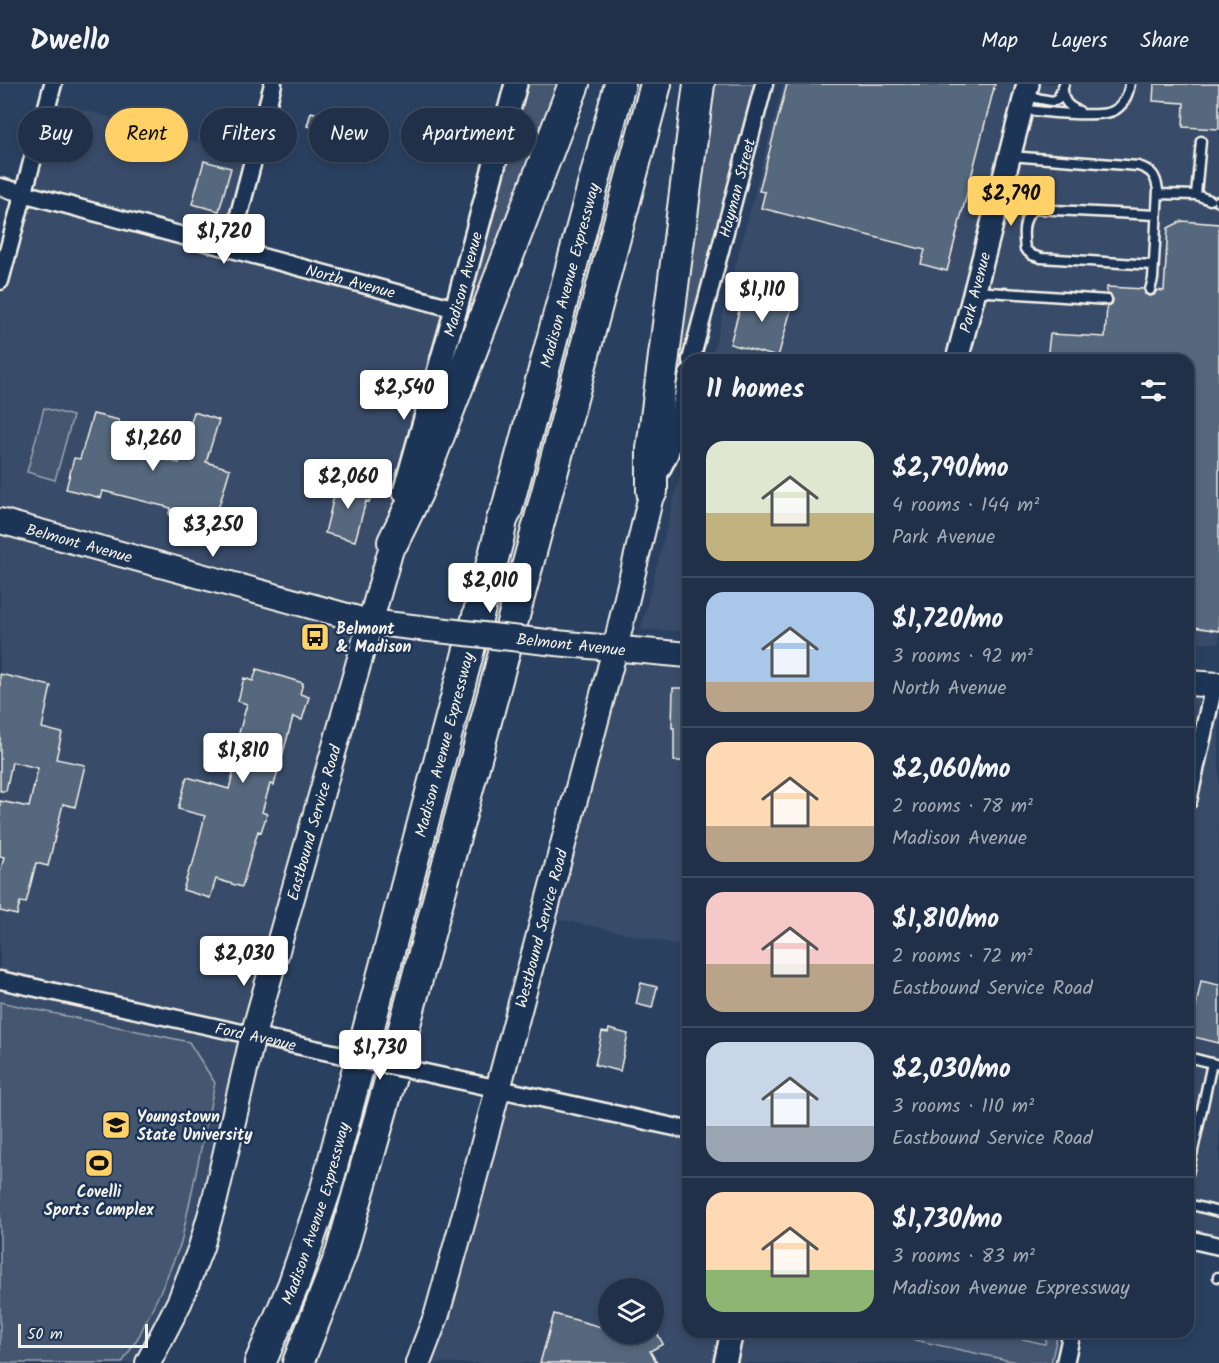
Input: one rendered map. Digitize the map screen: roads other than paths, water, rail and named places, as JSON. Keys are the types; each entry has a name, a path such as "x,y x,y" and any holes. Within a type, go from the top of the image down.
{"highway":[{"path":"393,542 421,482 574,84"},
{"name":"Madison Avenue Expressway","path":"260,1363 293,1286 326,1189 502,520 507,509 620,84"},
{"name":"Madison Avenue Expressway","path":"298,1363 341,1254 388,1089 656,84"},
{"path":"684,354 699,84"},
{"path":"652,491 652,448 682,371"}],"main road":[{"name":"Westbound Service Road","path":"418,1363 437,1314 498,1089 615,649 652,491"},
{"name":"Belmont Avenue","path":"0,521 369,622 682,655"},
{"name":"Madison Avenue","path":"369,622 393,542"},
{"name":"Eastbound Service Road","path":"148,1363 180,1301 201,1247 215,1199 253,1035 369,622"},
{"path":"1194,683 1216,685"}],"street":[{"path":"0,281 53,84"},
{"path":"230,249 273,84"},
{"name":"Madison Avenue","path":"393,542 406,486 516,84"},
{"name":"Hayman Street","path":"687,354 764,84"},
{"name":"Park Avenue","path":"959,354 1025,96"},
{"name":"North Avenue","path":"0,187 456,309"},
{"path":"1194,776 1216,685"},
{"name":"Ford Avenue","path":"0,980 682,1129"},
{"path":"1194,1240 1219,1246"},
{"path":"725,1363 731,1338"},
{"path":"1065,1363 1071,1338"}],"lane":[{"path":"1025,96 1048,113 1113,111 1123,103 1130,84"},
{"path":"1064,87 1063,98 1066,104 1083,113"},
{"path":"1025,96 1052,101 1058,99 1064,87"},
{"path":"1196,195 1201,141"},
{"path":"1010,156 1138,166 1151,171 1157,179 1158,194 1150,290"},
{"path":"1158,194 1196,195 1216,200"},
{"path":"1153,265 1041,258 1025,249 1024,237 1028,213 1034,209 1156,215"},
{"path":"975,291 1107,300"},
{"path":"1194,1059 1215,1064 1194,1150"},
{"path":"1194,1206 1219,1212"}],"place":[{"name":"Belmont & Madison","path":"315,637"},
{"name":"Youngstown State University","path":"116,1125"},
{"name":"Covelli Sports Complex","path":"99,1163"}]}
